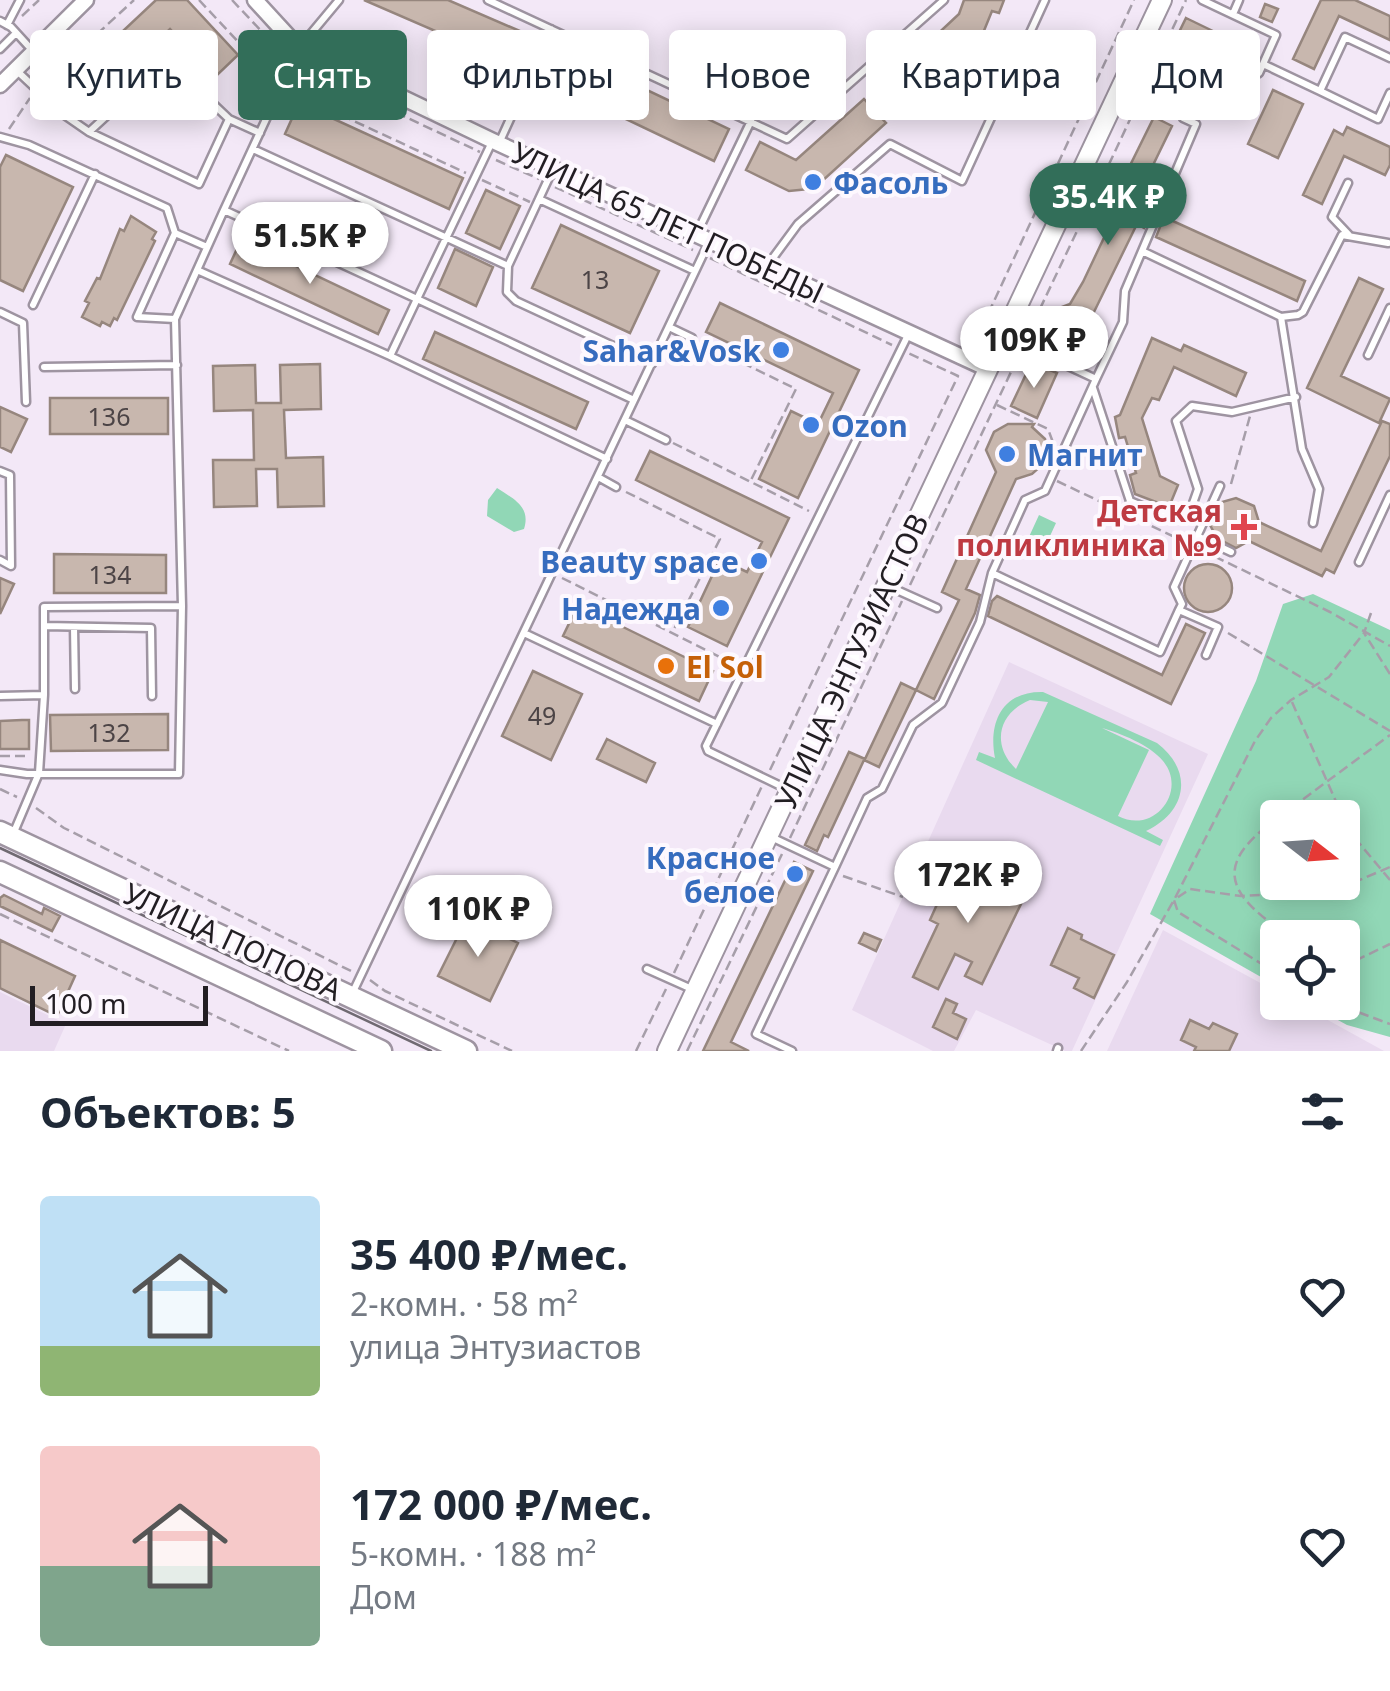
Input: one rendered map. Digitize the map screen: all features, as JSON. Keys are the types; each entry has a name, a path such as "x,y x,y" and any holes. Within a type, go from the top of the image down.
{"main road":[{"name":"УЛИЦА ПОПОВА","path":"6,835 466,1051"},
{"name":"УЛИЦА ПОПОВА","path":"0,872 380,1051"}],"street":[{"path":"54,30 86,0"},
{"name":"УЛИЦА 65 ЛЕТ ПОБЕДЫ","path":"254,0 282,30"},
{"name":"УЛИЦА ЭНТУЗИАСТОВ","path":"667,1051 1162,0"},
{"path":"0,84 30,53"},
{"name":"УЛИЦА 65 ЛЕТ ПОБЕДЫ","path":"407,103 550,176 766,267 988,369"}],"lane":[{"path":"20,0 4,23 30,47"},
{"path":"314,30 340,0"},
{"path":"488,0 787,138 944,0"},
{"path":"766,267 798,224 890,144 962,180 1045,0"},
{"path":"792,1051 756,1034 867,798 882,789 913,725 942,703 980,622 992,573 1024,500 1045,491 1052,478 1124,322 1124,292 1196,124 1184,118 1208,66 1241,82 1259,73 1276,35 1202,0"},
{"path":"1232,14 1240,0"},
{"path":"390,356 551,28"},
{"path":"0,50 16,33"},
{"path":"1320,91 1345,37 1390,58"},
{"path":"89,132 167,60 229,120 260,133"},
{"path":"1263,64 1378,119 1390,93"},
{"path":"14,69 30,84"},
{"path":"72,120 199,184 229,120"},
{"path":"0,770 179,774 182,606 175,318 266,120"},
{"path":"351,996 696,271 703,243 751,122"},
{"path":"2,138 29,144 167,208 175,233 137,316 175,318"},
{"path":"253,148 508,266"},
{"path":"33,305 95,174"},
{"path":"550,176 508,266 508,292 516,301 652,364"},
{"path":"1348,183 1332,217 1349,235"},
{"path":"1073,190 1106,206"},
{"path":"538,202 696,271"},
{"path":"224,210 634,400"},
{"path":"175,233 207,248"},
{"path":"1142,251 1282,317 1302,312 1337,240 1349,235 1389,243"},
{"path":"197,270 606,459"},
{"path":"1368,356 1390,308"},
{"path":"0,312 23,323 26,402"},
{"path":"1282,317 1302,449 1319,489 1313,522"},
{"path":"669,327 692,338"},
{"path":"790,791 708,751 706,746 909,333"},
{"path":"1004,336 1094,383 1130,500 1168,517 1180,515 1192,506 1198,488 1176,421 1180,413 1192,406 1232,412 1250,410 1296,397"},
{"path":"44,368 177,365"},
{"path":"625,420 666,440"},
{"path":"0,471 10,475 11,566 0,560"},
{"path":"598,478 616,486"},
{"path":"992,573 1160,652 1182,604 1174,588 1220,486"},
{"path":"1359,562 1390,495"},
{"path":"1197,536 1231,552"},
{"path":"887,585 937,608"},
{"path":"6,835 27,802 39,773 44,606 182,606"},
{"path":"1179,610 1218,627 1206,655"},
{"path":"44,626 151,628 152,696"},
{"path":"74,626 75,689"},
{"path":"524,633 717,724"},
{"path":"0,696 44,695"},
{"path":"768,836 834,870"},
{"path":"647,969 695,991"}],"path":[{"path":"102,30 134,0"},
{"path":"199,0 238,41"},
{"path":"232,0 260,30"},
{"path":"982,328 1134,0"},
{"path":"687,1051 1186,0"},
{"path":"2,138 30,99"},
{"path":"407,112 703,243 958,376 636,1051"},
{"path":"352,120 538,202"},
{"path":"692,338 796,389 750,482"},
{"path":"995,404 1048,429 1059,460"},
{"path":"1220,486 1233,484 1250,425 1250,410"},
{"path":"666,440 819,516"},
{"path":"1052,478 1330,612 1390,646"},
{"path":"616,486 720,538 672,633"},
{"path":"552,573 744,669"},
{"path":"1081,1051 1174,900 1255,741 1271,718 1291,700 1329,676 1364,633 1370,613"},
{"path":"1218,627 1390,733 1303,800"},
{"path":"1364,633 1390,674"},
{"path":"1291,700 1349,831 1390,880"},
{"path":"0,756 40,756"},
{"path":"0,789 64,828 512,1051"},
{"path":"1260,830 1238,854 1234,876 1241,896 1265,920"},
{"path":"1174,900 1190,890 1241,896 1334,891 1390,867"},
{"path":"834,870 903,897"},
{"path":"1174,900 1178,912 1260,963"},
{"path":"0,914 289,1051"},
{"path":"1360,958 1390,944"},
{"path":"1360,1013 1390,1024"}],"shaded area":[{"path":"1009,662 1208,754 1072,1051 976,1010 954,1051 933,1051 852,1010"},
{"path":"1163,930 1260,983 1260,1020 1328,1020 1384,1051 1107,1051"},
{"path":"0,992 66,1024 54,1051 0,1051"}],"green space":[{"path":"497,488 523,509 524,529 514,532 487,516 488,500"},
{"path":"1039,515 1056,523 1039,560 1022,552"},
{"path":"1313,594 1390,630 1390,1037 1338,1020 1360,1020 1360,920 1260,920 1260,976 1150,914 1256,681 1283,604"},
{"path":"1043,692 1157,743 1169,754 1181,778 1181,790 1170,813 1146,831 1163,840 1160,846 976,760 979,752 995,758 996,721 1008,703 1029,693","holes":["1030,700 1048,702 1016,769 1003,750 1002,730 1011,713","1102,728 1143,745 1163,761 1172,785 1169,797 1155,815 1144,820 1118,816 1149,750"]}],"building":[{"path":"156,0 187,0 215,30 170,29 124,30"},
{"path":"364,0 448,0 517,30 433,30"},
{"path":"964,0 1004,0 999,13 992,11 984,30 942,30 959,14"},
{"path":"1321,0 1355,0 1390,16 1390,40 1339,16 1314,69 1293,59"},
{"path":"1265,4 1278,9 1272,22 1260,17"},
{"path":"1186,18 1211,30 1180,30"},
{"path":"218,33 238,55 218,74"},
{"path":"1273,90 1303,104 1278,158 1248,144"},
{"path":"649,91 669,100 669,120 710,120 729,129 714,161 628,120 649,120"},
{"path":"864,99 866,120 886,123 820,183 809,189 789,191 746,170 760,142 796,160 841,120 846,120 846,115"},
{"path":"291,120 336,120 463,178 449,209 285,134"},
{"path":"1153,120 1172,126 1138,196 1152,203 1144,228 1137,224 1092,316 1096,330 1086,351 1070,356 1050,345 1045,329 1054,310 1070,304 1083,282 1110,225 1098,219 1102,211 1113,210 1112,202"},
{"path":"1347,127 1390,147 1390,165 1385,175 1344,156 1322,204 1303,195 1334,130 1343,135"},
{"path":"6,155 73,187 23,291 0,280 0,167"},
{"path":"486,190 520,206 500,249 466,233"},
{"path":"131,216 156,232 152,239 155,241 117,320 114,318 110,326 102,322 100,326 82,317 89,303 85,301 97,278 100,279 120,229 124,231"},
{"path":"1164,217 1305,281 1297,301 1156,237"},
{"path":"561,225 659,271 630,333 532,288"},
{"path":"241,240 389,310 378,334 230,264"},
{"path":"455,249 493,267 476,306 438,288"},
{"path":"1359,278 1383,289 1341,376 1390,399 1379,423 1307,388"},
{"path":"720,303 859,370 798,498 759,479 791,411 818,424 833,393 706,332"},
{"path":"435,332 588,402 576,429 423,359"},
{"path":"1152,338 1181,351 1184,345 1246,373 1236,396 1174,367 1159,400 1152,398 1142,418 1160,476 1178,485 1169,507 1135,494 1130,475 1136,473 1125,437 1119,438 1115,417 1120,415"},
{"path":"320,364 321,409 284,410 286,458 323,457 324,506 278,507 277,469 256,469 257,506 214,507 213,460 254,460 253,410 214,411 213,366 255,365 256,403 281,403 280,365"},
{"path":"1036,364 1057,373 1037,418 1011,406 1028,370 1032,372"},
{"path":"50,398 168,398 168,434 50,434"},
{"path":"0,407 27,419 11,452 0,447"},
{"path":"1382,421 1390,424 1390,456 1334,573 1326,569 1322,576 1249,541 1236,548 1217,538 1210,525 1222,502 1236,498 1254,506 1259,522 1321,551"},
{"path":"1008,424 1034,424 1032,427 1045,439 1047,451 1042,465 1032,474 1016,479 966,589 980,595 975,613 934,699 916,690 959,600 942,592 996,472 986,450 994,432"},
{"path":"650,451 789,518 727,646 688,627 720,559 747,572 762,542 636,480"},
{"path":"54,554 166,555 166,593 54,593"},
{"path":"1208,564 1225,571 1232,588 1225,605 1208,612 1191,605 1184,588 1191,571"},
{"path":"0,578 14,584 0,614"},
{"path":"997,596 1162,675 1186,624 1205,633 1171,704 988,616"},
{"path":"578,605 713,671 699,701 563,636"},
{"path":"533,671 582,694 551,760 502,736"},
{"path":"901,683 916,690 879,767 864,760 828,837 824,835 817,851 805,845 849,752 865,759"},
{"path":"168,714 168,750 51,751 50,715"},
{"path":"29,720 29,749 0,749 0,721"},
{"path":"607,739 655,763 646,782 597,759"},
{"path":"972,852 997,864 985,888 1021,904 982,984 965,976 972,962 955,954 938,989 913,977 938,924 930,920 939,900 947,904"},
{"path":"794,862 813,871 731,1042 749,1051 703,1051"},
{"path":"4,895 42,914 44,908 60,916 52,931 0,906"},
{"path":"467,918 518,943 490,1001 438,976"},
{"path":"1068,928 1114,955 1094,998 1074,988 1079,978 1051,965"},
{"path":"864,933 881,940 876,951 859,943"},
{"path":"0,940 75,976 57,1016 0,988"},
{"path":"946,999 957,1004 953,1013 966,1019 957,1039 933,1027"},
{"path":"1190,1020 1209,1029 1213,1023 1237,1034 1229,1051 1194,1051 1196,1047 1181,1040"}],"tram line":[{"path":"0,848 431,1051"}],"place":[{"name":"Фасоль","path":"813,182"},
{"name":"Sahar&Vosk","path":"781,350"},
{"name":"Ozon","path":"811,425"},
{"name":"Магнит","path":"1007,454"},
{"name":"Детская поликлиника №9","path":"1244,527"},
{"name":"Beauty space","path":"759,561"},
{"name":"Надежда","path":"721,608"},
{"name":"El Sol","path":"666,666"},
{"name":"Красное белое","path":"795,874"}]}
